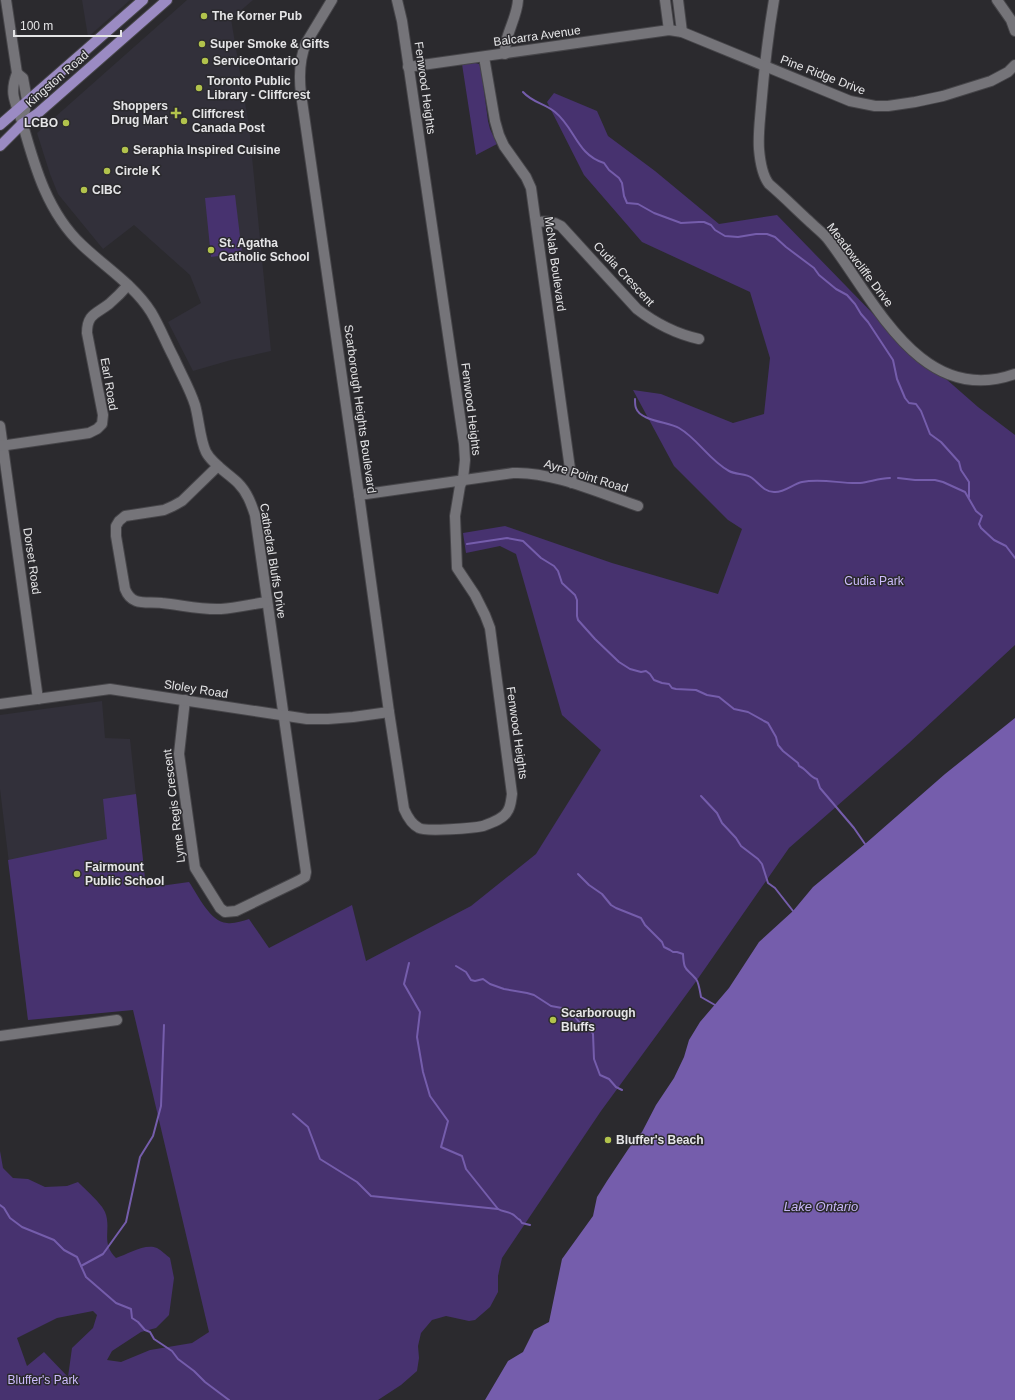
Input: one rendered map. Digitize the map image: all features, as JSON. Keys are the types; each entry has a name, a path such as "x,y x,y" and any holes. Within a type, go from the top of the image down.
{"main road":[{"name":"Kingston Road","path":"0,125 143,0"},
{"name":"Kingston Road","path":"0,146 22,124 37,114 167,0"}],"street":[{"path":"6,0 17,73 23,78 28,100 22,124"},
{"name":"Scarborough Heights Boulevard","path":"332,0 306,43 300,64 299,81 306,137 360,495 389,712 404,809 410,821 416,826"},
{"name":"Fenwood Heights","path":"397,0 402,21 464,444 465,460 463,480 460,486 455,516 457,568 475,595 490,628 511,781 511,802 507,813 496,821 482,826 425,830 416,826"},
{"path":"505,54 504,45 518,7 518,0"},
{"path":"665,0 669,30"},
{"path":"678,0 682,32"},
{"name":"Meadowcliffe Drive","path":"774,0 764,66 759,148 764,173 769,184 826,237 889,325 927,363 945,374 980,381 992,380 1015,374"},
{"path":"997,0 1011,20 1015,31"},
{"name":"Balcarra Avenue","path":"408,67 669,30"},
{"name":"Pine Ridge Drive","path":"669,30 682,32 850,101 875,106 904,104 970,88 992,81 1008,72 1015,65"},
{"name":"McNab Boulevard","path":"484,57 495,121 499,135 504,146 526,177 531,188 572,483"},
{"name":"Cathedral Bluffs Drive","path":"17,73 13,82 14,102 38,176 51,204 82,245 128,285 146,304 160,327 189,390 195,406 206,452 218,466 239,484 249,498 255,515 284,716"},
{"name":"Cudia Crescent","path":"536,222 555,222 561,226 637,310 648,318 684,336 699,339"},
{"name":"Earl Road","path":"1,446 89,433 97,429 102,424 103,415 87,333 87,326 90,318 96,312 109,304 128,285"},
{"name":"Dorset Road","path":"0,426 1,446 38,699"},
{"path":"218,466 185,498 174,506 146,513 125,516 119,521 116,526 116,536 125,589 128,596 136,602 164,603 221,609 268,602"},
{"name":"Ayre Point Road","path":"360,495 523,472 572,483 638,506"},
{"name":"Sloley Road","path":"0,704 110,688 307,719 353,717 389,712"},
{"name":"Lyme Regis Crescent","path":"185,700 179,754 195,868 220,908 225,912 236,911 305,877 306,866 284,716"},
{"path":"0,1036 117,1020"}],"shaded area":[{"path":"82,0 130,0 88,37"},
{"path":"187,0 253,0 231,19 249,126 271,351 231,360 193,371 168,322 201,303 190,275 134,225 103,249 58,194 37,133"},
{"name":"Fairmount Public School","path":"102,701 105,738 130,739 146,888 28,1020 0,789 0,715"}],"green space":[{"path":"472,62 479,64 481,69 488,121 497,144 476,155 462,64"},
{"path":"554,93 597,111 608,136 655,171 719,224 777,215 881,322 978,407 1015,435 1015,645 909,743 789,848 697,980 601,1111 502,1258 498,1276 498,1292 490,1307 475,1320 469,1321 446,1316 432,1320 421,1333 418,1346 419,1358 417,1371 401,1385 378,1400 0,1400 0,1151 3,1168 13,1178 28,1179 45,1187 67,1186 78,1182 97,1201 105,1212 107,1218 107,1241 111,1252 116,1258 142,1248 152,1247 159,1249 170,1258 174,1278 169,1315 156,1328 141,1332 112,1351 107,1360 121,1362 150,1350 192,1343 209,1332 133,1010 28,1020 8,860 107,839 103,799 136,794 146,888 189,882 205,907 215,918 227,923 249,919 269,948 352,905 366,961 471,906 536,854 601,750 562,715 516,554 500,546 466,553 463,533 505,526 612,563 718,594 742,529 728,520 674,466 633,390 661,394 733,423 764,414 770,358 750,292 642,242 584,175 547,102","holes":["93,1311 97,1315 93,1328 72,1348 68,1377 44,1352 27,1366 17,1338 57,1318"]},
{"path":"235,195 242,253 211,257 205,198"}],"water":[{"name":"Lake Ontario","path":"1015,718 1015,1400 485,1400 508,1361 523,1352 534,1330 549,1322 562,1259 593,1216 597,1197 629,1148 642,1132 656,1105 674,1078 684,1057 689,1040 700,1022 729,988 759,942 793,911 813,887 945,774"}],"waterway":[{"path":"523,92 562,118 582,148 595,159 604,163 609,170 619,178 622,183 624,196 627,203 638,204 654,213 681,223 704,222 711,225 715,230 725,236 738,237 767,234 775,237 814,268 819,275 836,289 847,295 868,322 893,360 897,379 905,398 909,403 916,404 921,411 930,434 941,442 959,462 961,470 969,482 969,497"},
{"path":"635,399 636,408 643,416 679,428 692,438 715,461 729,471 750,476 764,489 770,492 778,492 799,483 809,481 860,483 890,478"},
{"path":"898,478 935,480 965,492 976,511 982,516 979,524 981,528 994,540 1006,546 1015,558"},
{"path":"467,544 507,538 523,541 558,571 562,583 575,595 577,600 578,620 619,662 630,669 641,672 646,671 654,680 669,684 672,688 696,690 707,695 719,697 734,709 748,712 768,723 776,737 778,745 798,763 799,766 812,777 817,779 820,788 854,828 865,844"},
{"path":"701,796 717,813 722,823 736,838 741,846 758,859 762,864 768,883 775,888 793,911"},
{"path":"578,874 589,885 602,894 611,905 641,918 645,925 662,942 664,947 673,952 683,954 685,967 697,981 701,997 715,1005"},
{"path":"409,963 404,984 420,1012 417,1037 423,1072 430,1096 448,1121 441,1147 462,1156 466,1169 498,1209 513,1214 522,1223 530,1225"},
{"path":"456,966 466,972 471,980 475,981 483,979 490,984 504,989 534,995 551,1006 562,1008 573,1014 579,1022 588,1025 593,1034 594,1059 600,1075 609,1079 616,1087 622,1090"},
{"path":"81,1266 103,1254 126,1222 140,1157 153,1136 161,1106 164,1025"},
{"path":"293,1114 308,1127 320,1159 357,1182 371,1196 498,1209"},
{"path":"0,1205 4,1208 10,1218 22,1227 54,1240 64,1250 77,1257 86,1277 116,1303 131,1309 132,1318 145,1330 150,1332 154,1339 172,1351 178,1359 229,1400"}],"place":[{"name":"The Korner Pub","path":"204,16"},
{"name":"Super Smoke & Gifts","path":"202,44"},
{"name":"ServiceOntario","path":"205,61"},
{"name":"Toronto Public Library - Cliffcrest","path":"199,88"},
{"name":"Shoppers Drug Mart","path":"176,113"},
{"name":"Cliffcrest Canada Post","path":"184,121"},
{"name":"LCBO","path":"66,123"},
{"name":"Seraphia Inspired Cuisine","path":"125,150"},
{"name":"Circle K","path":"107,171"},
{"name":"CIBC","path":"84,190"},
{"name":"St. Agatha Catholic School","path":"211,250"},
{"name":"Fairmount Public School","path":"77,874"},
{"name":"Scarborough Bluffs","path":"553,1020"},
{"name":"Bluffer's Beach","path":"608,1140"}],"park label":[{"name":"Cudia Park","path":"874,581"},
{"name":"Bluffer's Park","path":"43,1380"}]}
